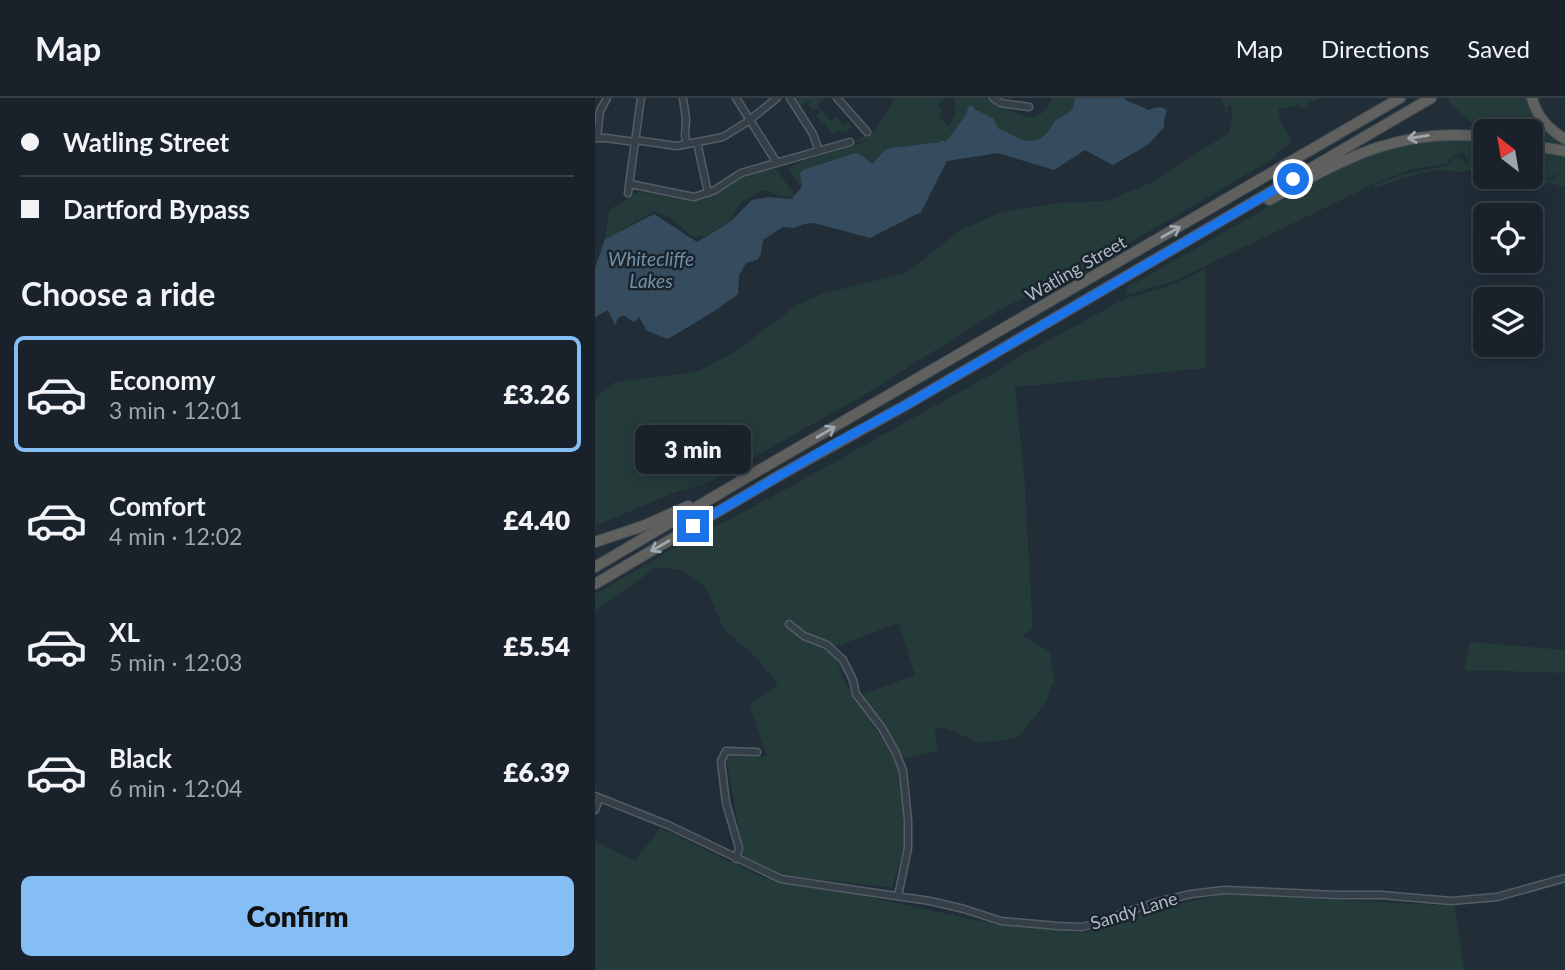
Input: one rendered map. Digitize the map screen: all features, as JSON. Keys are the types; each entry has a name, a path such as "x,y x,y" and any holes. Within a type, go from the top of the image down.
{"highway":[{"name":"Watling Street","path":"764,468 1397,98"},
{"name":"Watling Street","path":"595,584 1431,98"},
{"path":"1532,98 1534,108 1546,126 1565,139"},
{"path":"1175,247 1339,162 1372,148 1427,135 1473,136"},
{"path":"1543,147 1565,151"},
{"path":"595,542 685,508 764,468"},
{"path":"595,567 764,468"}],"street":[{"path":"607,98 600,111 596,138 677,146 723,137 777,98"},
{"path":"628,192 641,98"},
{"path":"683,98 687,144"},
{"path":"736,98 777,163"},
{"path":"790,98 813,134 819,151"},
{"path":"837,98 867,132"},
{"path":"993,98 1001,103 1029,107"},
{"path":"697,142 708,193"},
{"path":"630,184 700,196 741,173 850,142"},
{"path":"789,624 804,636 827,645 843,660 853,680 856,694 882,728 903,771 907,797 908,848 898,896"},
{"path":"736,859 739,848 726,803 721,761 726,751 757,752"},
{"path":"595,810 597,798"},
{"name":"Sandy Lane","path":"597,798 668,825 781,879 898,896 964,909 1001,921 1082,927 1157,902 1225,890 1381,895 1451,901 1497,897 1565,878"}],"green space":[{"path":"823,98 818,105 831,121 837,116 843,125 848,121 852,127 845,133 843,130 831,135 829,128 816,116 821,112 819,108 813,111 808,104 810,100 800,106 797,100"},
{"path":"891,98 944,98 938,103 942,112 939,115 948,126 956,114 954,98 985,98 998,106 1009,108 1016,114 1035,117 1044,111 1052,98 1075,98 1072,109 1057,120 1039,140 1027,141 999,129 993,118 974,106 946,142 940,140 938,143 889,148 873,164 855,153 803,170 800,173 801,188 788,168 802,161 868,141 869,139 852,143 875,130 894,101"},
{"path":"1220,98 1321,98 1309,102 1301,109 1299,105 1280,109 1278,107 1280,120 1292,142 1275,154 1276,157 1087,268 1001,309 859,398 708,483 676,492 595,526 595,400 615,382 697,372 736,351 797,305 822,294 906,273 961,230 1004,211 1061,203 1107,201 1152,182 1229,133 1232,107 1228,105 1225,118 1225,108"},
{"path":"1527,98 1527,105 1536,119 1473,119 1473,123 1447,100"},
{"path":"1543,129 1546,133 1565,145 1543,140"},
{"path":"1417,139 1473,139 1473,170 1462,172 1436,170 1375,188 1374,185 1405,174 1448,165 1453,158 1461,157 1465,163 1469,163 1463,153 1454,155 1446,164 1413,169 1374,184 1172,282 1126,295 1126,288 1351,160"},
{"path":"1543,150 1565,155 1565,187 1549,183 1543,186 1543,177 1552,180 1563,171 1551,178 1543,176"},
{"path":"771,167 778,171 794,195 789,198 762,190 739,204 730,222 705,236 693,237 671,218 654,211 605,239 609,210 638,192 694,200 710,196 743,174 748,175"},
{"path":"1206,269 1206,368 1015,387 1024,474 1033,629 1022,635 1050,652 1055,684 1052,685 1046,703 1017,738 980,743 945,728 935,729 938,751 904,758 862,695 915,675 898,623 833,648 845,684 887,745 899,771 904,818 903,850 892,888 783,875 742,857 726,757 767,756 750,705 778,684 758,660 724,629 705,586 678,569 655,568 595,611 595,594 1126,298 1166,287"},
{"path":"1470,642 1565,650 1565,673 1464,670"},
{"path":"660,828 764,878 990,923 1086,933 1124,917 1224,894 1455,906 1464,970 595,970 595,840 636,860"}],"water":[{"name":"Whitecliffe Lakes","path":"1075,98 1125,98 1149,110 1162,108 1167,110 1164,127 1149,144 1113,165 1085,150 1054,170 998,153 947,161 921,212 870,238 814,223 794,228 783,227 763,240 761,254 757,260 746,263 739,276 738,294 668,339 647,331 639,317 634,322 623,315 615,325 608,310 595,317 595,268 605,239 654,214 697,242 730,222 752,200 768,197 791,199 802,187 800,173 803,170 855,153 873,164 889,148 938,143 941,140 946,142 969,106 972,105 976,110 993,118 999,129 1021,139 1033,141 1045,135 1057,119 1071,111"}],"route":[{"path":"693,526 1293,179"}]}
